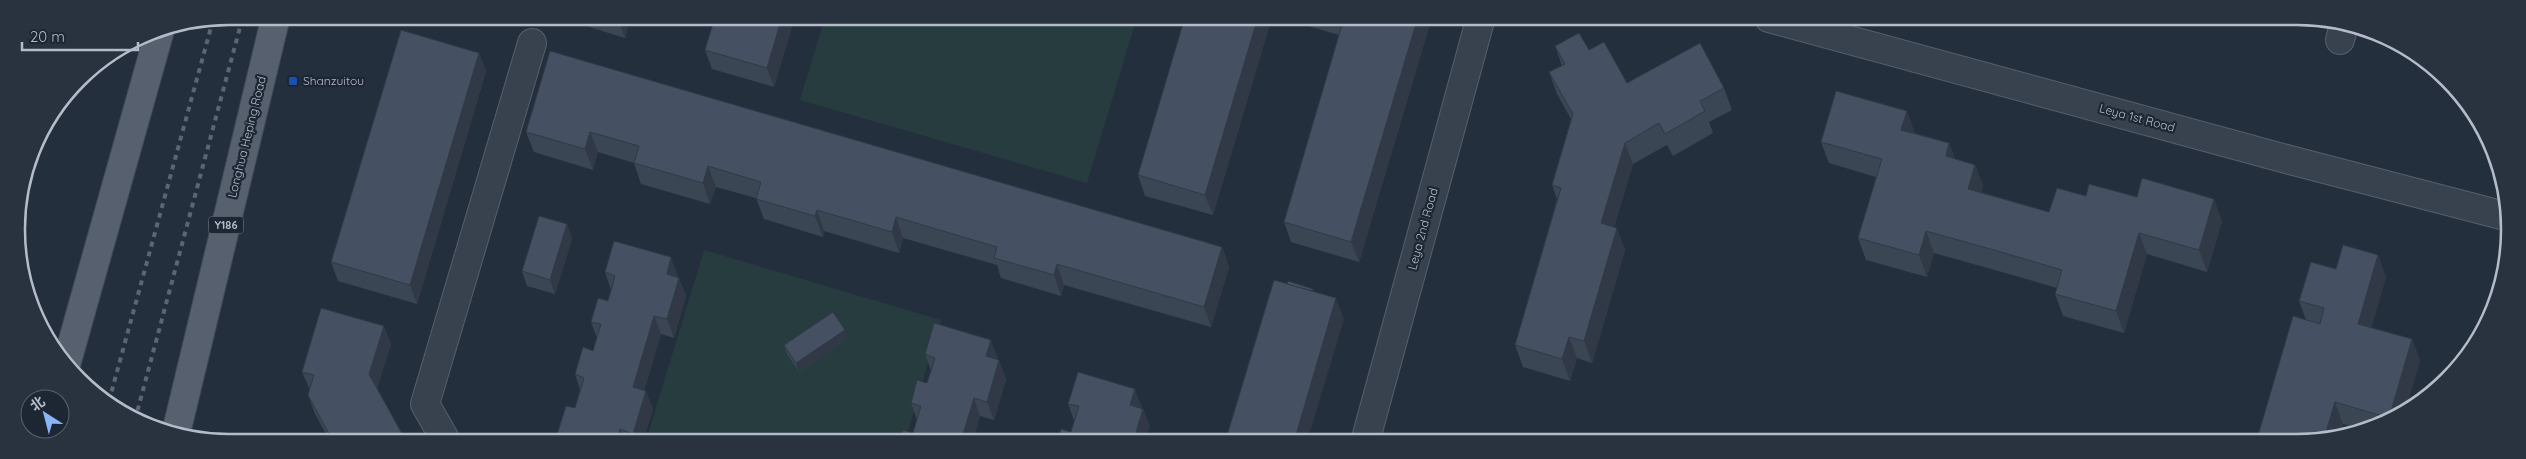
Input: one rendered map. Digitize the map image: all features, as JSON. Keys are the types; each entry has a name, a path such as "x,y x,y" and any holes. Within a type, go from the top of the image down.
{"main road":[{"name":"Longhua Heping Road","path":"177,427 274,25"},
{"path":"69,356 158,38"}],"street":[{"name":"Leya 2nd Road","path":"1367,434 1479,25"},
{"name":"Leya 1st Road","path":"1795,25 2290,160 2501,215"},
{"path":"442,434 425,404 532,43"}],"green space":[{"path":"823,25 1135,25 1087,183 800,100"},
{"path":"704,250 941,320 907,434 648,434"}],"building":[{"path":"713,25 780,25 767,68 705,50"},
{"path":"1183,25 1256,25 1205,195 1138,175"},
{"path":"1342,25 1416,25 1351,242 1284,222"},
{"path":"401,30 479,53 410,285 331,262"},
{"path":"1579,33 1589,50 1604,42 1627,83 1700,43 1724,88 1700,101 1705,111 1665,134 1659,123 1625,143 1601,223 1617,228 1584,341 1569,337 1562,359 1515,345 1561,188 1552,185 1573,114 1549,72 1565,64 1555,46"},
{"path":"550,51 1222,247 1204,307 1057,264 1054,275 994,258 997,247 896,217 892,232 817,210 815,216 756,199 761,182 708,166 703,183 634,163 639,146 590,132 585,149 526,132"},
{"path":"1836,91 1907,111 1901,130 1949,143 1946,156 1975,165 1968,189 2049,212 2057,188 2086,196 2089,184 2137,197 2142,178 2214,199 2199,250 2139,233 2116,311 2055,294 2062,270 1994,250 1926,231 1919,255 1858,238 1882,159 1821,142"},
{"path":"539,216 567,224 550,280 522,271"},
{"path":"614,241 671,257 667,274 679,278 667,319 654,316 633,387 646,391 633,434 620,429 619,434 557,434 566,406 575,408 584,378 575,374 583,347 593,351 601,324 591,322 598,298 608,301 615,276 605,272"},
{"path":"2343,245 2378,255 2358,324 2412,339 2391,411 2381,416 2335,402 2326,432 2310,434 2258,434 2293,316 2320,324 2324,308 2299,301 2311,262 2336,269"},
{"path":"1274,280 1336,298 1296,434 1227,434"},
{"path":"1288,281 1313,289 1313,291 1287,284"},
{"path":"321,308 384,326 369,374 402,434 329,434 308,395 314,375 302,372"},
{"path":"833,312 845,330 796,363 784,345"},
{"path":"934,323 991,340 986,356 999,360 987,402 974,398 963,434 902,434 903,430 913,433 921,406 911,403 917,380 927,383 935,358 925,354"},
{"path":"1078,372 1135,389 1130,405 1143,409 1135,434 1059,434 1061,429 1071,432 1079,406 1068,404"}],"railway":[{"path":"137,412 241,25"},
{"path":"110,396 211,26"}],"place":[{"name":"Shanzuitou","path":"293,81"}]}
